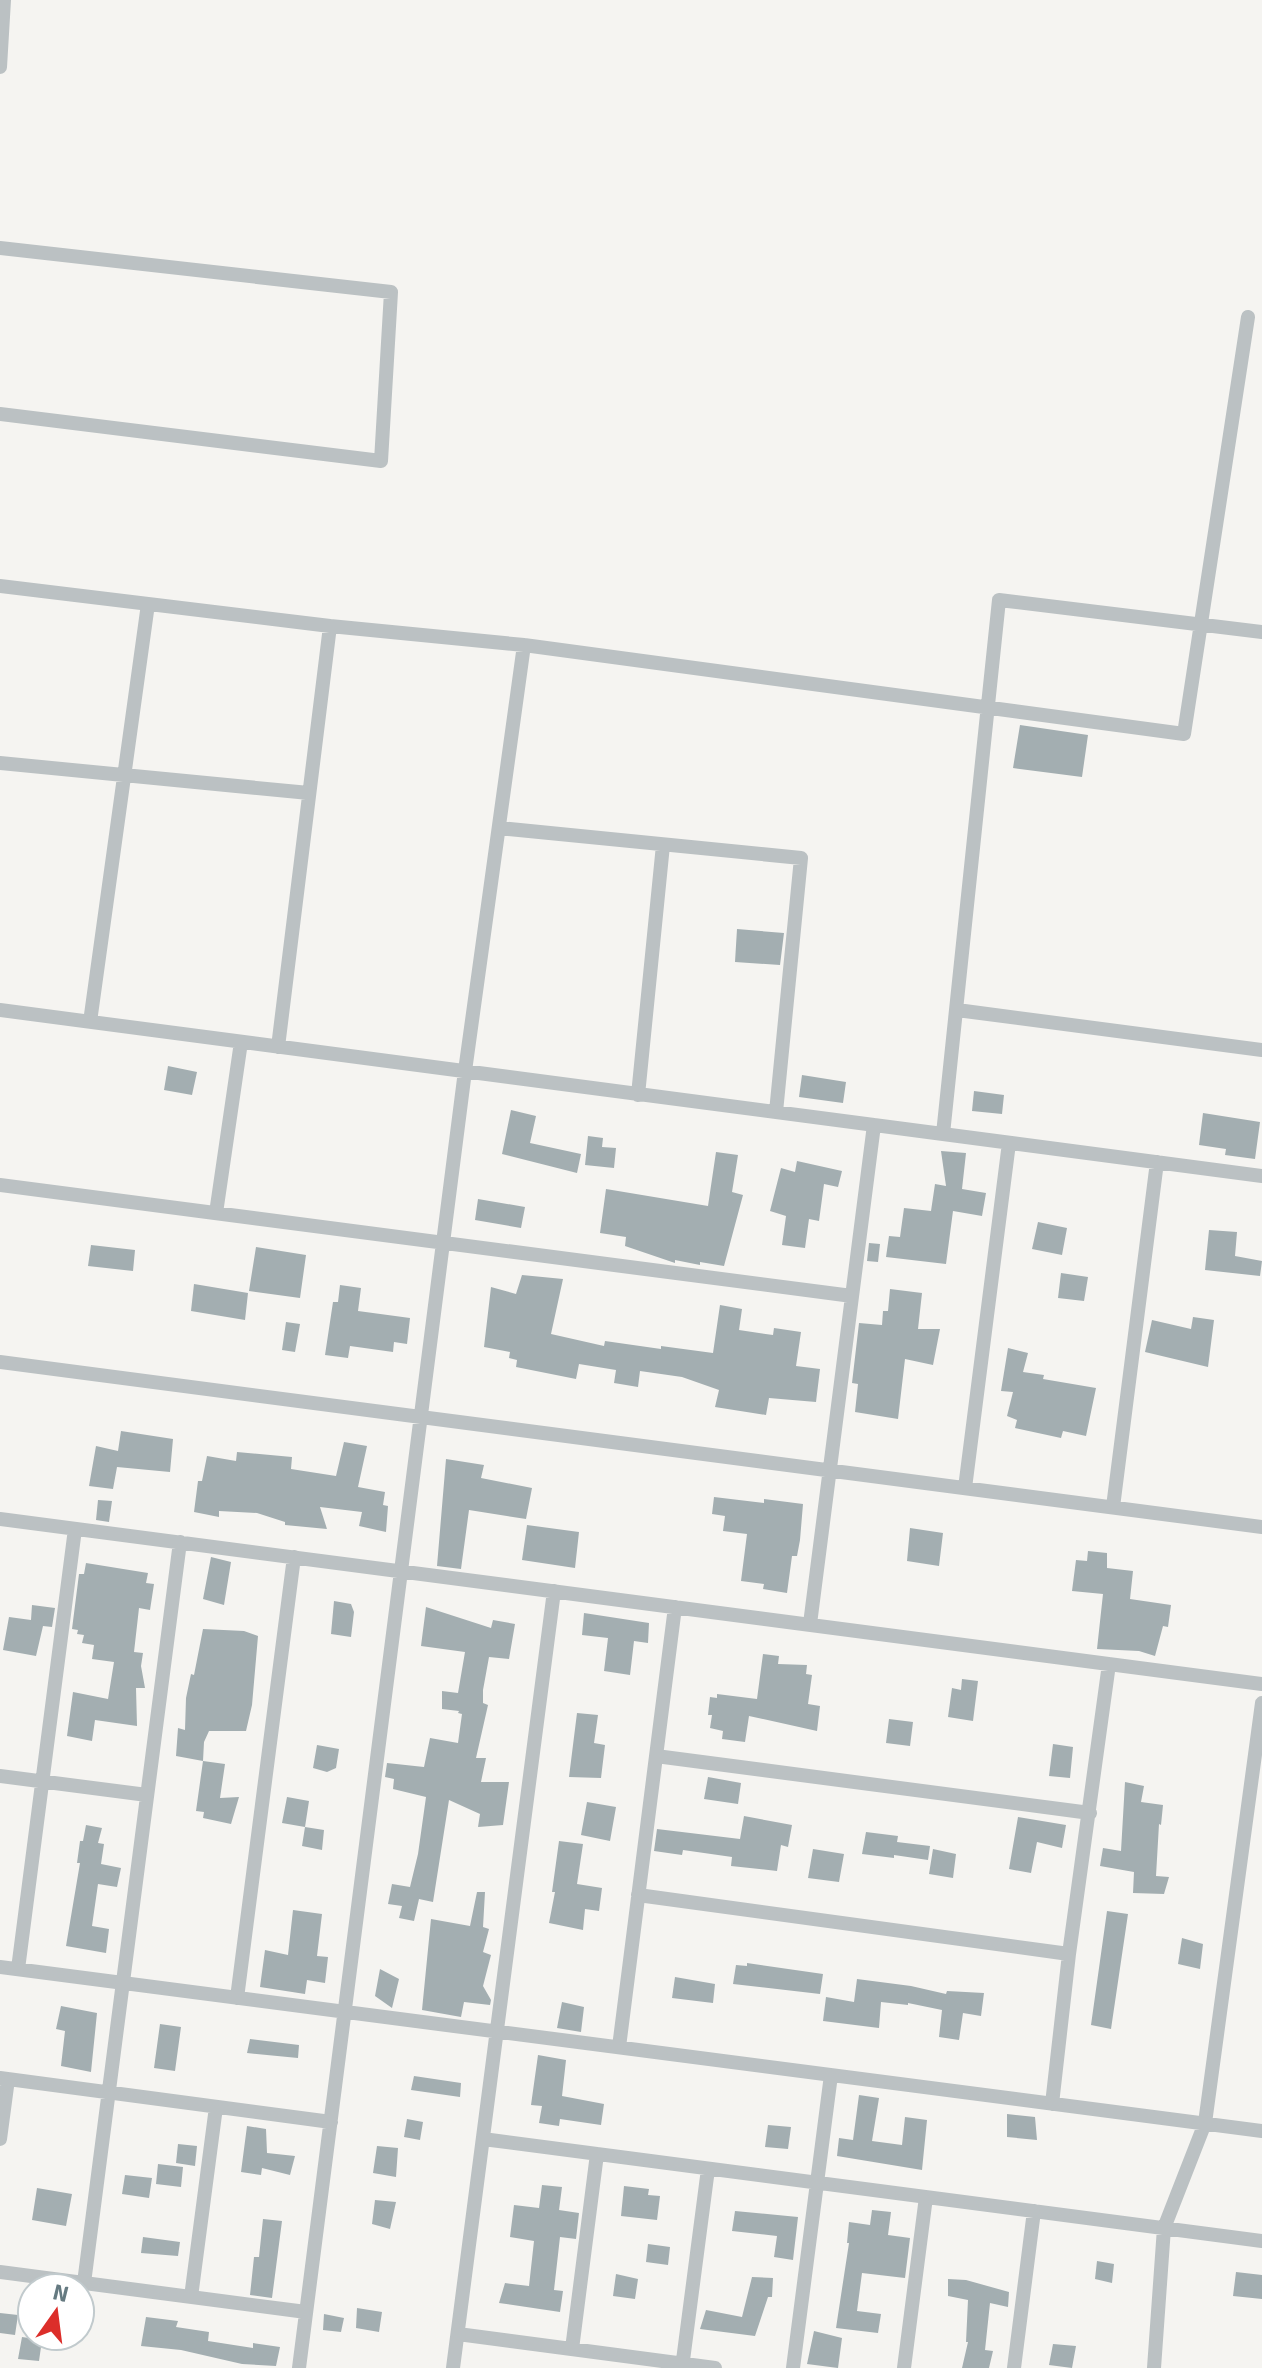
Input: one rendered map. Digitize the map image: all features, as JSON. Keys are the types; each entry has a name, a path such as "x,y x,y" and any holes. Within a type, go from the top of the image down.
{"street":[{"path":"0,67 4,0"},
{"path":"0,248 391,292 381,461 0,414"},
{"path":"0,586 330,626 524,645 1184,734 1248,317"},
{"path":"943,1134 999,600 1262,632"},
{"path":"90,1022 148,604"},
{"path":"278,1047 330,626"},
{"path":"299,2368 465,1071 524,645"},
{"path":"0,763 309,793"},
{"path":"499,828 801,858 776,1112"},
{"path":"638,1095 663,845"},
{"path":"0,1010 1262,1176"},
{"path":"957,1010 1262,1050"},
{"path":"216,1213 241,1042"},
{"path":"810,1624 874,1125"},
{"path":"965,1488 1009,1143"},
{"path":"1113,1507 1157,1162"},
{"path":"0,1185 852,1296"},
{"path":"0,1362 1262,1527"},
{"path":"0,1519 1262,1684"},
{"path":"18,1969 75,1529"},
{"path":"85,2272 180,1542"},
{"path":"237,1998 294,1557"},
{"path":"453,2368 554,1591"},
{"path":"619,2047 675,1607"},
{"path":"1052,2104 1069,1954 1109,1664"},
{"path":"1154,2368 1164,2228 1205,2123 1262,1703"},
{"path":"656,1756 1090,1813"},
{"path":"0,1776 147,1795"},
{"path":"638,1895 1069,1954"},
{"path":"0,1967 1262,2131"},
{"path":"793,2368 831,2075"},
{"path":"0,2139 4,2079 331,2122"},
{"path":"191,2297 216,2107"},
{"path":"483,2139 1262,2241"},
{"path":"572,2349 597,2154"},
{"path":"683,2366 708,2169"},
{"path":"904,2368 926,2197"},
{"path":"1014,2368 1034,2211"},
{"path":"96,2285 306,2312"},
{"path":"458,2334 715,2368"}],"building":[{"path":"1020,725 1088,735 1082,777 1013,768"},
{"path":"737,929 784,933 780,965 735,962"},
{"path":"168,1066 197,1072 192,1095 164,1090"},
{"path":"802,1075 846,1082 843,1103 799,1097"},
{"path":"974,1091 1004,1095 1002,1114 972,1111"},
{"path":"511,1110 536,1116 530,1143 581,1154 577,1173 502,1154"},
{"path":"1203,1113 1260,1122 1255,1159 1225,1155 1226,1149 1199,1145"},
{"path":"588,1136 603,1138 602,1147 616,1148 614,1168 585,1165"},
{"path":"941,1151 966,1153 962,1189 986,1193 982,1216 953,1211 946,1264 886,1257 889,1236 900,1237 904,1208 931,1211 935,1184 946,1186"},
{"path":"716,1152 738,1155 732,1192 743,1195 724,1266 675,1260 675,1263 625,1246 626,1237 600,1233 606,1189 708,1206"},
{"path":"797,1161 842,1171 838,1187 824,1184 819,1221 809,1219 805,1248 782,1245 786,1216 770,1211 781,1168 795,1172"},
{"path":"478,1199 525,1207 521,1228 475,1220"},
{"path":"1038,1222 1067,1228 1062,1255 1032,1249"},
{"path":"1209,1230 1237,1232 1235,1256 1262,1261 1260,1276 1205,1270"},
{"path":"869,1243 880,1244 878,1262 867,1261"},
{"path":"91,1245 135,1250 133,1271 88,1266"},
{"path":"256,1247 306,1255 300,1298 249,1291"},
{"path":"1061,1273 1088,1277 1084,1301 1058,1298"},
{"path":"522,1275 563,1279 551,1334 604,1346 605,1341 713,1353 720,1305 742,1309 739,1330 773,1335 774,1328 801,1332 796,1366 820,1369 816,1402 769,1398 766,1415 715,1407 719,1390 682,1377 640,1371 638,1387 614,1383 616,1370 579,1364 576,1379 516,1367 517,1360 509,1358 510,1352 484,1347 491,1287 516,1294"},
{"path":"194,1284 248,1293 245,1320 191,1311"},
{"path":"340,1285 361,1288 358,1311 410,1318 407,1344 394,1342 393,1352 350,1346 348,1358 325,1355 333,1302 338,1302"},
{"path":"890,1289 922,1293 918,1329 940,1329 933,1365 905,1359 898,1419 855,1412 858,1384 852,1383 859,1323 882,1325 883,1311 888,1311"},
{"path":"1193,1317 1214,1320 1208,1367 1145,1352 1152,1320 1191,1329"},
{"path":"286,1322 300,1324 295,1352 282,1350"},
{"path":"1008,1348 1028,1353 1023,1372 1044,1375 1043,1379 1096,1388 1086,1436 1063,1431 1061,1438 1015,1428 1017,1420 1007,1416 1013,1392 1001,1391"},
{"path":"121,1431 173,1439 170,1472 117,1467 113,1489 89,1486 96,1446 118,1451"},
{"path":"344,1442 367,1446 358,1487 385,1492 383,1505 388,1506 386,1532 359,1526 362,1512 320,1507 327,1529 285,1525 285,1522 257,1513 219,1511 219,1517 194,1512 198,1481 202,1481 207,1456 236,1461 237,1452 292,1457 291,1469 336,1476"},
{"path":"446,1459 484,1465 481,1478 532,1488 526,1519 469,1510 461,1569 437,1566"},
{"path":"714,1497 803,1504 800,1540 797,1556 792,1556 787,1593 763,1589 764,1584 741,1581 747,1534 723,1531 725,1516 712,1514"},
{"path":"98,1500 112,1501 109,1522 96,1520"},
{"path":"527,1525 579,1532 575,1568 522,1560"},
{"path":"910,1528 943,1533 939,1566 907,1561"},
{"path":"1088,1551 1107,1553 1107,1568 1133,1571 1130,1599 1171,1605 1168,1627 1163,1626 1155,1656 1139,1651 1097,1649 1103,1594 1072,1591 1076,1560 1087,1561"},
{"path":"211,1557 231,1562 224,1605 203,1599"},
{"path":"86,1563 148,1573 146,1583 154,1584 150,1610 139,1608 134,1652 143,1653 141,1666 145,1688 136,1688 137,1726 95,1720 92,1741 67,1736 73,1692 108,1699 114,1662 92,1659 94,1645 82,1643 84,1635 72,1629 79,1574 84,1574"},
{"path":"334,1601 351,1604 354,1612 351,1637 331,1634"},
{"path":"32,1605 55,1608 52,1627 43,1626 36,1656 3,1650 9,1617 31,1620"},
{"path":"426,1607 491,1628 493,1620 515,1624 509,1659 489,1657 483,1690 483,1703 488,1705 476,1758 486,1758 481,1782 509,1782 503,1825 478,1827 480,1814 449,1800 433,1902 419,1899 414,1921 399,1918 402,1906 388,1904 392,1884 410,1887 426,1797 393,1789 394,1779 385,1777 387,1763 424,1767 430,1738 458,1743 462,1714 442,1709 442,1691 458,1693 465,1652 421,1646"},
{"path":"584,1613 649,1623 648,1643 634,1641 630,1675 604,1671 608,1638 582,1635"},
{"path":"203,1629 244,1631 258,1636 252,1705 246,1731 209,1731 204,1742 203,1761 176,1756 178,1728 185,1730 186,1698"},
{"path":"763,1654 779,1656 778,1664 807,1665 806,1674 812,1675 808,1704 820,1706 817,1731 749,1716 745,1742 722,1739 723,1731 710,1728 710,1697 717,1698 717,1694 757,1699"},
{"path":"962,1679 978,1681 973,1721 948,1717 952,1688 961,1690"},
{"path":"577,1713 598,1715 594,1743 605,1745 601,1778 569,1777"},
{"path":"889,1719 913,1722 910,1746 886,1743"},
{"path":"1053,1744 1073,1747 1070,1778 1049,1776"},
{"path":"317,1745 339,1749 336,1768 327,1772 313,1768"},
{"path":"203,1761 225,1764 220,1798 239,1797 231,1824 203,1818 204,1812 196,1811"},
{"path":"708,1777 741,1783 738,1804 704,1799"},
{"path":"1125,1782 1144,1786 1141,1802 1163,1805 1156,1876 1169,1877 1164,1894 1133,1893 1134,1872 1100,1866 1103,1848 1121,1851"},
{"path":"287,1797 309,1801 305,1827 282,1823"},
{"path":"587,1802 616,1807 610,1841 581,1835"},
{"path":"744,1816 792,1825 788,1847 781,1845 777,1871 731,1866 732,1857 683,1850 682,1855 654,1851 657,1829 740,1839"},
{"path":"1018,1817 1066,1825 1062,1848 1037,1842 1031,1873 1009,1869"},
{"path":"86,1825 102,1828 98,1843 104,1844 101,1864 121,1868 117,1887 98,1884 92,1926 109,1929 106,1953 66,1946 80,1863 77,1863 80,1841 83,1841"},
{"path":"305,1827 324,1830 322,1850 302,1846"},
{"path":"866,1832 898,1836 897,1842 930,1846 928,1860 862,1854"},
{"path":"559,1841 583,1844 577,1884 602,1888 599,1911 585,1909 583,1930 549,1923"},
{"path":"813,1849 844,1854 839,1882 808,1878"},
{"path":"933,1849 956,1854 953,1878 929,1874"},
{"path":"477,1892 485,1892 483,1927 489,1929 483,1952 491,1955 483,1986 491,2000 490,2005 464,2002 461,2017 422,2010 431,1919 470,1926"},
{"path":"293,1910 322,1914 317,1956 328,1957 325,1983 307,1980 305,1994 260,1987 265,1950 288,1955"},
{"path":"1107,1911 1128,1914 1111,2029 1091,2025"},
{"path":"1182,1938 1203,1944 1200,1969 1178,1964"},
{"path":"747,1963 823,1974 820,1994 733,1984 736,1965 747,1966"},
{"path":"380,1969 399,1979 392,2008 375,1996"},
{"path":"675,1977 715,1984 713,2003 672,1998"},
{"path":"857,1979 946,1994 947,1991 984,1993 981,2016 963,2013 959,2040 939,2037 942,2010 908,2003 881,2002 879,2028 823,2021 826,1997 854,2002"},
{"path":"562,2002 584,2007 581,2032 557,2028"},
{"path":"61,2006 97,2013 91,2072 61,2066 65,2031 56,2029"},
{"path":"160,2024 181,2027 175,2071 154,2068"},
{"path":"250,2039 299,2045 298,2058 247,2053"},
{"path":"538,2055 566,2060 562,2096 604,2104 601,2125 560,2119 559,2126 539,2123 542,2106 531,2105"},
{"path":"414,2076 461,2083 460,2097 411,2090"},
{"path":"859,2095 879,2098 872,2141 902,2145 905,2117 927,2120 922,2170 837,2156 839,2138 853,2140"},
{"path":"1007,2114 1035,2117 1037,2140 1007,2137"},
{"path":"407,2119 423,2122 420,2140 404,2137"},
{"path":"768,2125 791,2127 788,2149 765,2147"},
{"path":"247,2126 266,2129 267,2153 295,2156 290,2175 262,2168 261,2175 241,2172"},
{"path":"178,2144 197,2146 195,2166 176,2163"},
{"path":"377,2146 398,2148 396,2177 373,2173"},
{"path":"158,2164 183,2167 181,2187 156,2184"},
{"path":"125,2175 152,2178 149,2198 122,2194"},
{"path":"542,2185 562,2187 559,2210 579,2213 576,2239 560,2237 554,2290 563,2291 560,2312 499,2303 505,2283 529,2286 534,2241 510,2237 514,2205 539,2208"},
{"path":"624,2186 649,2189 648,2195 660,2196 657,2220 621,2216"},
{"path":"37,2188 72,2194 66,2226 32,2220"},
{"path":"375,2200 396,2202 390,2229 372,2224"},
{"path":"872,2210 891,2212 888,2235 910,2238 905,2278 862,2273 857,2311 881,2314 878,2333 836,2328 849,2243 849,2222 870,2225"},
{"path":"735,2211 798,2217 793,2260 774,2257 777,2236 732,2231"},
{"path":"263,2219 282,2221 272,2298 250,2295 254,2257 259,2257"},
{"path":"143,2237 180,2242 178,2256 141,2253"},
{"path":"648,2244 670,2247 668,2265 646,2262"},
{"path":"1097,2261 1114,2264 1112,2283 1095,2279"},
{"path":"1236,2272 1262,2275 1262,2299 1233,2296"},
{"path":"616,2274 638,2279 635,2299 613,2296"},
{"path":"752,2277 773,2278 772,2297 768,2297 755,2336 700,2329 706,2310 742,2317"},
{"path":"948,2279 966,2280 1009,2292 1008,2307 990,2303 985,2350 993,2351 989,2368 962,2368 968,2342 968,2300 948,2296"},
{"path":"357,2308 382,2312 379,2332 356,2328"},
{"path":"0,2313 16,2315 15,2335 0,2333"},
{"path":"324,2314 344,2318 341,2332 323,2330"},
{"path":"146,2317 178,2321 176,2327 209,2332 208,2341 253,2348 253,2343 280,2347 276,2366 242,2364 181,2350 141,2346"},
{"path":"814,2331 842,2338 838,2368 807,2364"},
{"path":"1053,2344 1076,2346 1072,2368 1049,2365"},
{"path":"19,2352 40,2352 39,2361 18,2359"}]}
